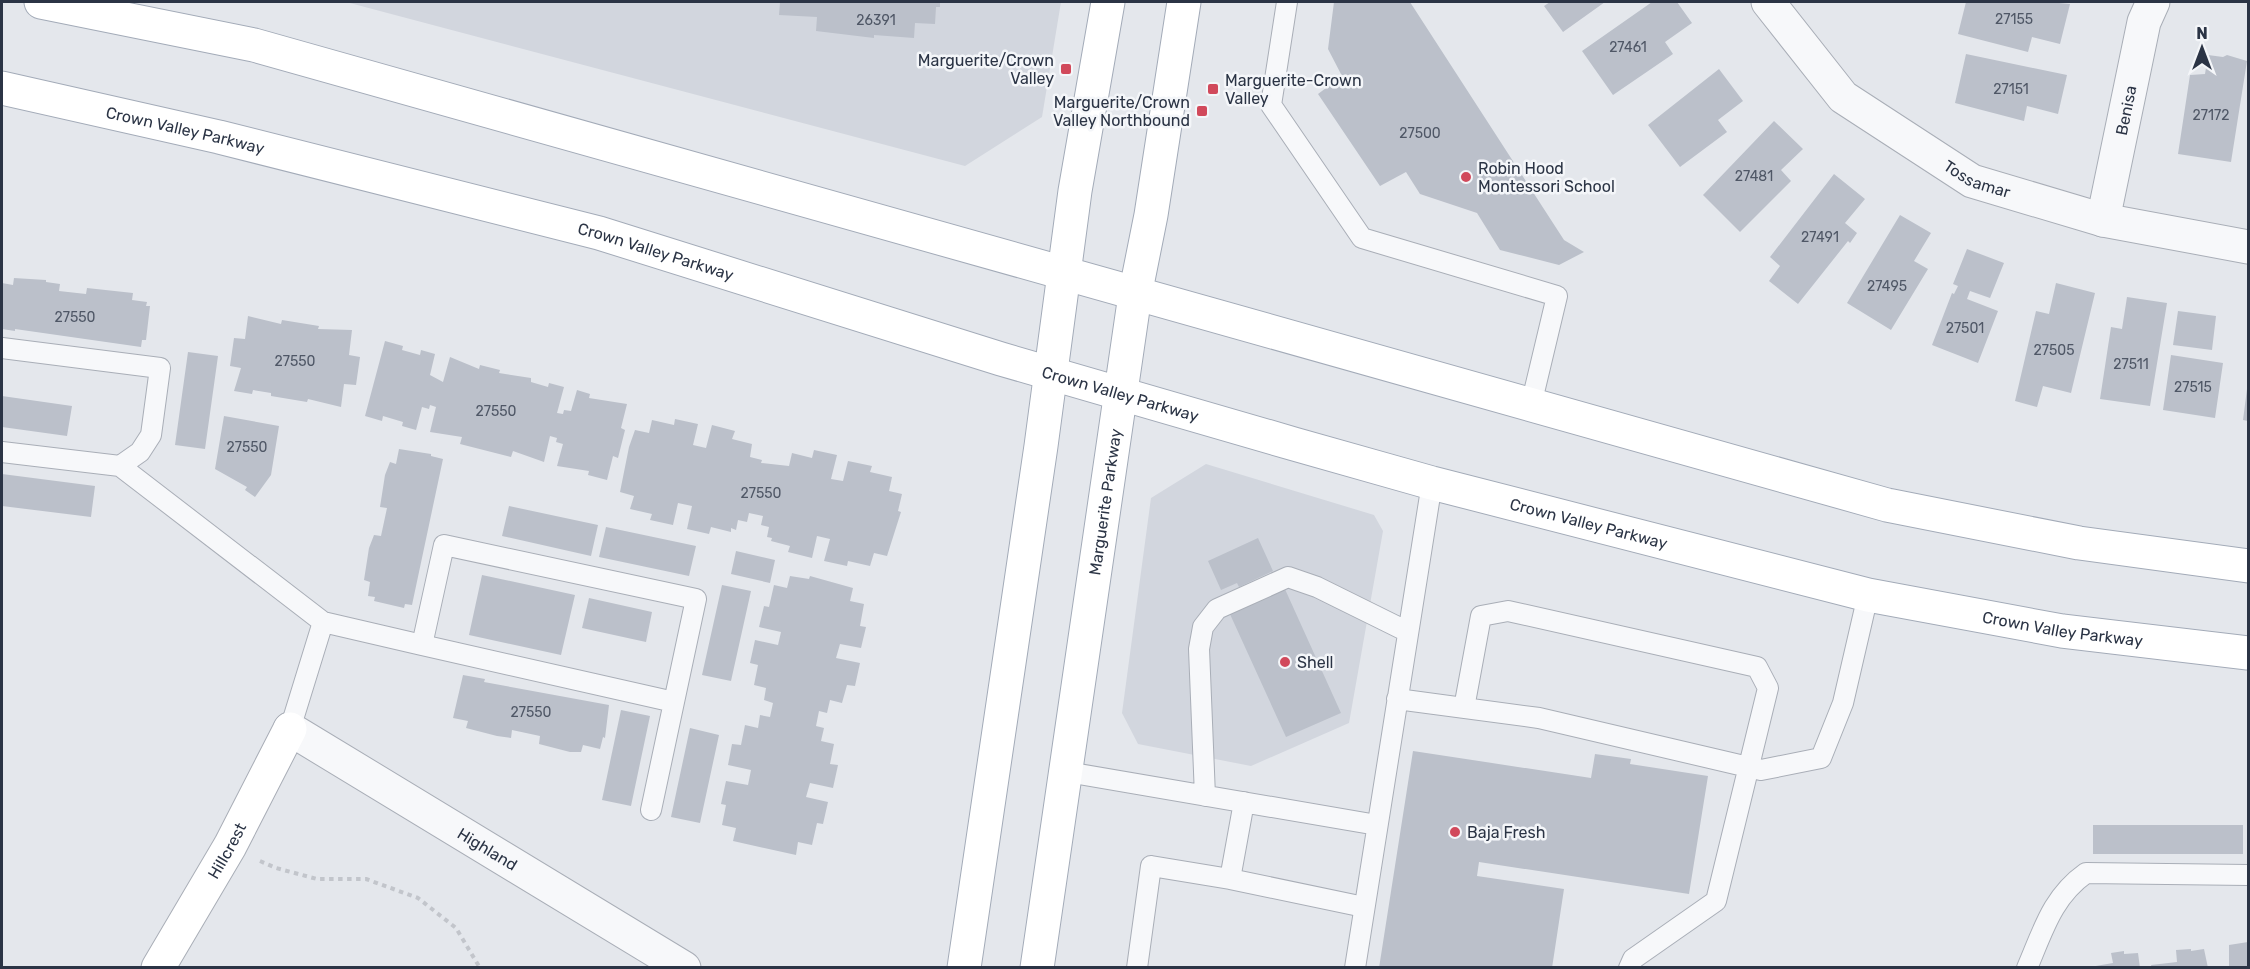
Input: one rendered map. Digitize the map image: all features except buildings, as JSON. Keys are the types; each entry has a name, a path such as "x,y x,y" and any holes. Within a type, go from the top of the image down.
{"main road":[{"path":"41,2 254,45 1887,505 2079,543 2248,566"},
{"path":"964,968 1064,274 1108,2"},
{"name":"Marguerite Parkway","path":"1037,968 1136,295 1151,215 1184,2"},
{"name":"Crown Valley Parkway","path":"2,88 219,137 599,233 1050,373 1432,483 1868,595 2062,631 2248,653"},
{"name":"Hillcrest","path":"158,968 230,846 290,729"}],"street":[{"name":"Tossamar","path":"1768,2 1843,97 1972,181 2103,220 2248,247"},
{"name":"Benisa","path":"2103,220 2144,22 2153,2"},
{"name":"Highland","path":"290,729 684,968"}],"lane":[{"path":"1287,2 1271,105 1362,238 1557,296 1531,405"},
{"path":"2,348 160,368 151,435 140,452 120,466"},
{"path":"2,452 120,466 322,622 674,702"},
{"path":"1355,968 1432,483"},
{"path":"422,645 444,545 696,599 651,810"},
{"path":"1205,796 1198,649 1203,627 1217,609 1288,577 1317,587 1408,632"},
{"path":"1397,699 1539,718 1761,770 1821,758 1843,703 1868,595"},
{"path":"1464,708 1481,615 1508,610 1757,667 1768,688 1716,901 1633,959 1629,968"},
{"path":"290,729 322,622"},
{"path":"1067,772 1377,825"},
{"path":"1230,879 1244,802"},
{"path":"1141,967 1151,866 1230,879 1364,907"},
{"path":"2027,968 2056,903 2068,886 2086,873 2248,875"}],"path":[{"path":"230,846 276,868 317,879 366,879 418,898 456,928 480,968"}],"shaded area":[{"path":"346,2 1061,2 1042,117 965,166"},
{"path":"1206,464 1374,515 1383,531 1349,723 1251,766 1138,744 1122,713 1151,498"}],"place":[{"name":"Marguerite/Crown Valley","path":"1066,69"},
{"name":"Marguerite-Crown Valley","path":"1213,89"},
{"name":"Marguerite/Crown Valley Northbound","path":"1202,111"},
{"name":"Robin Hood Montessori School","path":"1466,177"},
{"name":"Shell","path":"1285,662"},
{"name":"Baja Fresh","path":"1455,832"}]}
